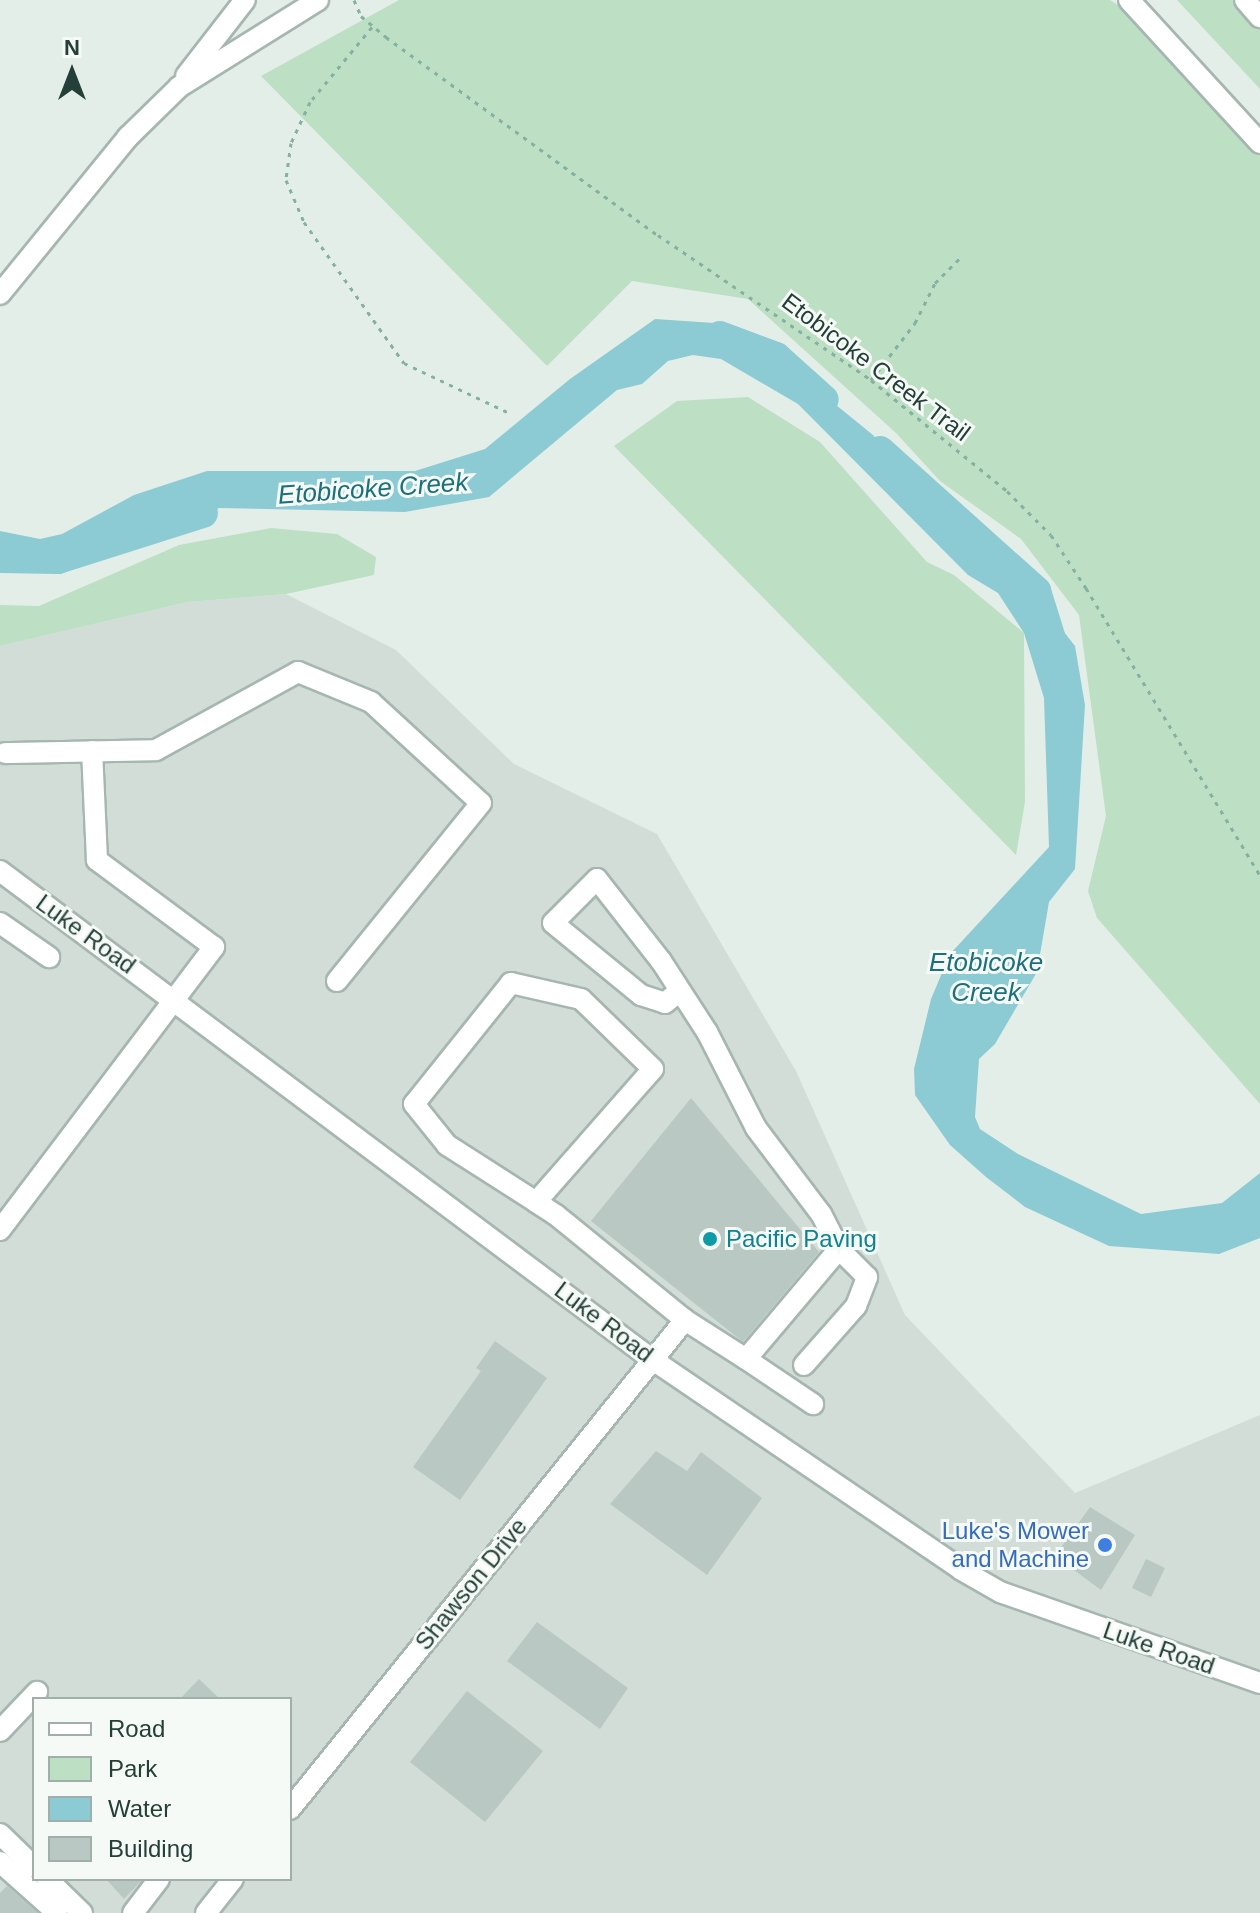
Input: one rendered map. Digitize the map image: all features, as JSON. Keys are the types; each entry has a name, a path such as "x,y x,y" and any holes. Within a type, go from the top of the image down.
{"street":[{"path":"0,294 128,137 179,87 245,0"},
{"path":"179,87 318,0"},
{"path":"1129,0 1260,143"},
{"path":"1245,0 1260,17"},
{"path":"2,754 156,750 298,672 371,702 481,803 337,981"},
{"path":"0,1230 214,947 97,860 92,751"},
{"name":"Luke Road","path":"0,871 653,1360 1000,1592 1260,1683"},
{"path":"677,993 665,1003 641,995 553,923 597,879 661,961 677,993 707,1032 756,1128 821,1214 839,1249 867,1277 856,1306 804,1365"},
{"path":"0,923 49,957"},
{"path":"536,1202 653,1069 581,999 511,983 414,1104 447,1145 536,1202 685,1320 813,1404"},
{"path":"746,1359 839,1249"},
{"name":"Shawson Drive","path":"292,1807 685,1320"},
{"path":"32,1697 37,1692"},
{"path":"0,1731 32,1697"},
{"path":"0,1834 32,1865"},
{"path":"0,1862 57,1913"},
{"path":"49,1881 82,1913"},
{"path":"133,1913 157,1881"},
{"path":"206,1913 231,1881"}],"path":[{"name":"Etobicoke Creek Trail","path":"354,0 372,26 658,235 871,380 1007,491 1051,535 1260,875"},
{"path":"372,26 310,102 291,143 286,180 304,222 404,363 507,412"},
{"path":"871,380 915,323 935,283 963,255"}],"shaded area":[{"path":"286,594 396,650 514,764 657,834 796,1071 905,1315 1075,1493 1260,1415 1260,1913 0,1913 0,646 188,602"}],"green space":[{"path":"399,0 1110,0 1159,32 1260,143 1260,1104 1097,918 1088,891 1106,816 1079,615 1021,539 940,481 896,433 748,299 632,281 547,366 261,76"},
{"path":"1177,0 1260,0 1260,89"},
{"path":"748,397 820,442 927,562 954,575 1024,633 1025,802 1016,855 614,446 677,401"},
{"path":"271,528 337,534 376,557 374,575 286,594 188,602 0,646 0,605 39,606 179,545"}],"water":[{"name":"Etobicoke Creek","path":"655,319 714,323 804,379 873,435 948,521 1020,576 1075,646 1085,705 1075,869 1049,902 1037,972 995,1044 979,1059 975,1117 980,1129 1018,1154 1141,1214 1222,1203 1260,1173 1260,1238 1219,1254 1109,1246 1025,1207 986,1177 950,1145 915,1095 914,1069 931,999 950,954 1049,847 1044,698 1024,633 998,593 968,575 798,404 721,359 693,355 668,361 642,384 617,390 489,497 405,512 219,508 195,520 119,533 85,555 58,561 0,561 0,531 40,539 62,534 134,495 207,471 415,471 485,449 570,379"}],"building":[{"name":"Pacific Paving","path":"691,1098 819,1252 743,1342 591,1221"},
{"path":"495,1341 547,1378 460,1500 413,1467 481,1371 476,1368"},
{"path":"656,1451 687,1471 701,1452 762,1498 707,1575 610,1504"},
{"name":"Luke's Mower and Machine","path":"1090,1507 1135,1535 1101,1590 1055,1556"},
{"path":"1146,1559 1165,1568 1151,1597 1132,1588"},
{"path":"537,1622 628,1688 600,1729 507,1661"},
{"path":"199,1679 218,1697 182,1697"},
{"path":"467,1691 543,1751 485,1822 410,1762"},
{"path":"108,1881 141,1881 124,1899"},
{"path":"7,1886 38,1913 0,1913 0,1893"}],"waterway":[{"name":"Etobicoke Creek","path":"720,336 776,357 824,400"},
{"name":"Etobicoke Creek","path":"880,451 1036,591 1051,639"},
{"name":"Etobicoke Creek","path":"0,558 58,559 203,513"}],"place":[{"name":"Pacific Paving","path":"710,1239"},
{"name":"Luke's Mower and Machine","path":"1105,1545"}]}
